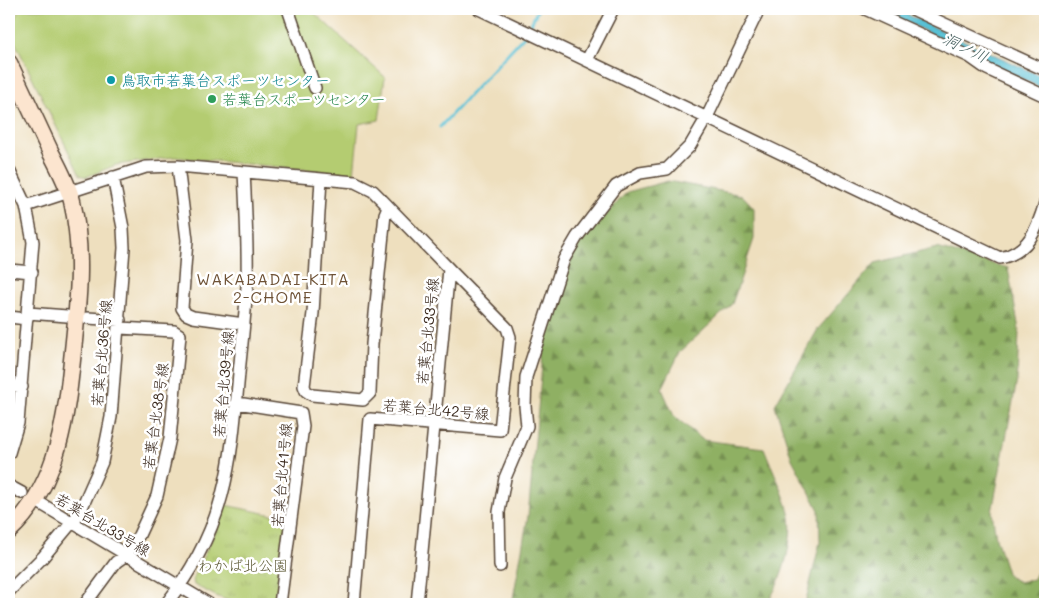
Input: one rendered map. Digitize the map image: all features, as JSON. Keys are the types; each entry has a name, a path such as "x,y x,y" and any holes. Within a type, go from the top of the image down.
{"street":[{"path":"288,9 315,88"},
{"path":"479,9 1000,258 1011,256 1032,239 1045,203"},
{"path":"587,60 613,9"},
{"path":"500,566 499,512 505,478 527,426 525,406 526,377 564,259 577,236 616,186 640,173 667,169 690,146 707,117 759,9"},
{"path":"865,9 970,57 987,68 1045,96"},
{"path":"912,9 1045,70"},
{"path":"9,63 70,192 80,245 78,303 68,408 54,459 27,496 19,522 9,531"},
{"path":"178,166 187,240 182,308 186,314 194,317 244,324"},
{"name":"若葉台北33号線","path":"26,206 146,167 178,166 321,179 364,185 373,191 449,269 433,425 418,604"},
{"path":"9,170 26,206 33,242 18,423 10,448"},
{"name":"若葉台北39号線","path":"166,604 197,561 212,529 225,490 233,450 244,324 247,248 244,172"},
{"name":"若葉台北36号線","path":"9,591 43,557 71,524 88,496 102,462 111,417 115,360 120,324 123,228 113,177"},
{"path":"321,179 312,313 304,386 306,391 312,395 363,400 370,393 376,295 385,214 388,207"},
{"name":"若葉台北42号線","path":"354,604 370,418 500,430 510,337 507,328 449,269"},
{"path":"9,270 32,272"},
{"path":"9,317 67,316"},
{"path":"87,318 120,324"},
{"name":"若葉台北38号線","path":"120,324 174,331 178,332 181,337 170,438 158,496 139,534 126,554"},
{"path":"9,385 22,387"},
{"name":"若葉台北41号線","path":"236,403 301,413 302,426 294,509 280,604"},
{"name":"若葉台北33号線","path":"9,486 209,604"},
{"path":"85,604 116,562 126,554"}],"green space":[{"name":"若葉台スポーツセンター","path":"20,9 310,9 385,77 379,120 359,124 354,174 174,157 116,165 86,177 80,175 11,34 14,20"},
{"path":"668,181 742,195 754,208 754,239 732,304 680,352 662,389 674,416 703,440 764,448 782,491 791,527 788,550 777,586 766,604 512,604 528,516 544,344 575,248 627,192"},
{"path":"937,248 1008,268 1019,330 1017,380 992,512 996,538 1008,576 1019,582 1034,579 1041,558 1045,532 1045,604 805,604 820,542 819,510 792,459 775,405 818,329 875,263"},
{"name":"わかば北公園","path":"225,505 288,518 276,604 239,604 218,597 194,585 193,579"}],"water":[{"name":"洞ノ川","path":"880,9 895,9 1045,78 1045,90"}],"waterway":[{"path":"530,26 538,9"},
{"path":"440,127 524,36"}],"place":[{"name":"鳥取市若葉台スポーツセンター","path":"111,80"},
{"name":"若葉台スポーツセンター","path":"212,99"}],"district":[{"name":"WAKABADAI-KITA 2-CHOME","path":"273,287"}]}
